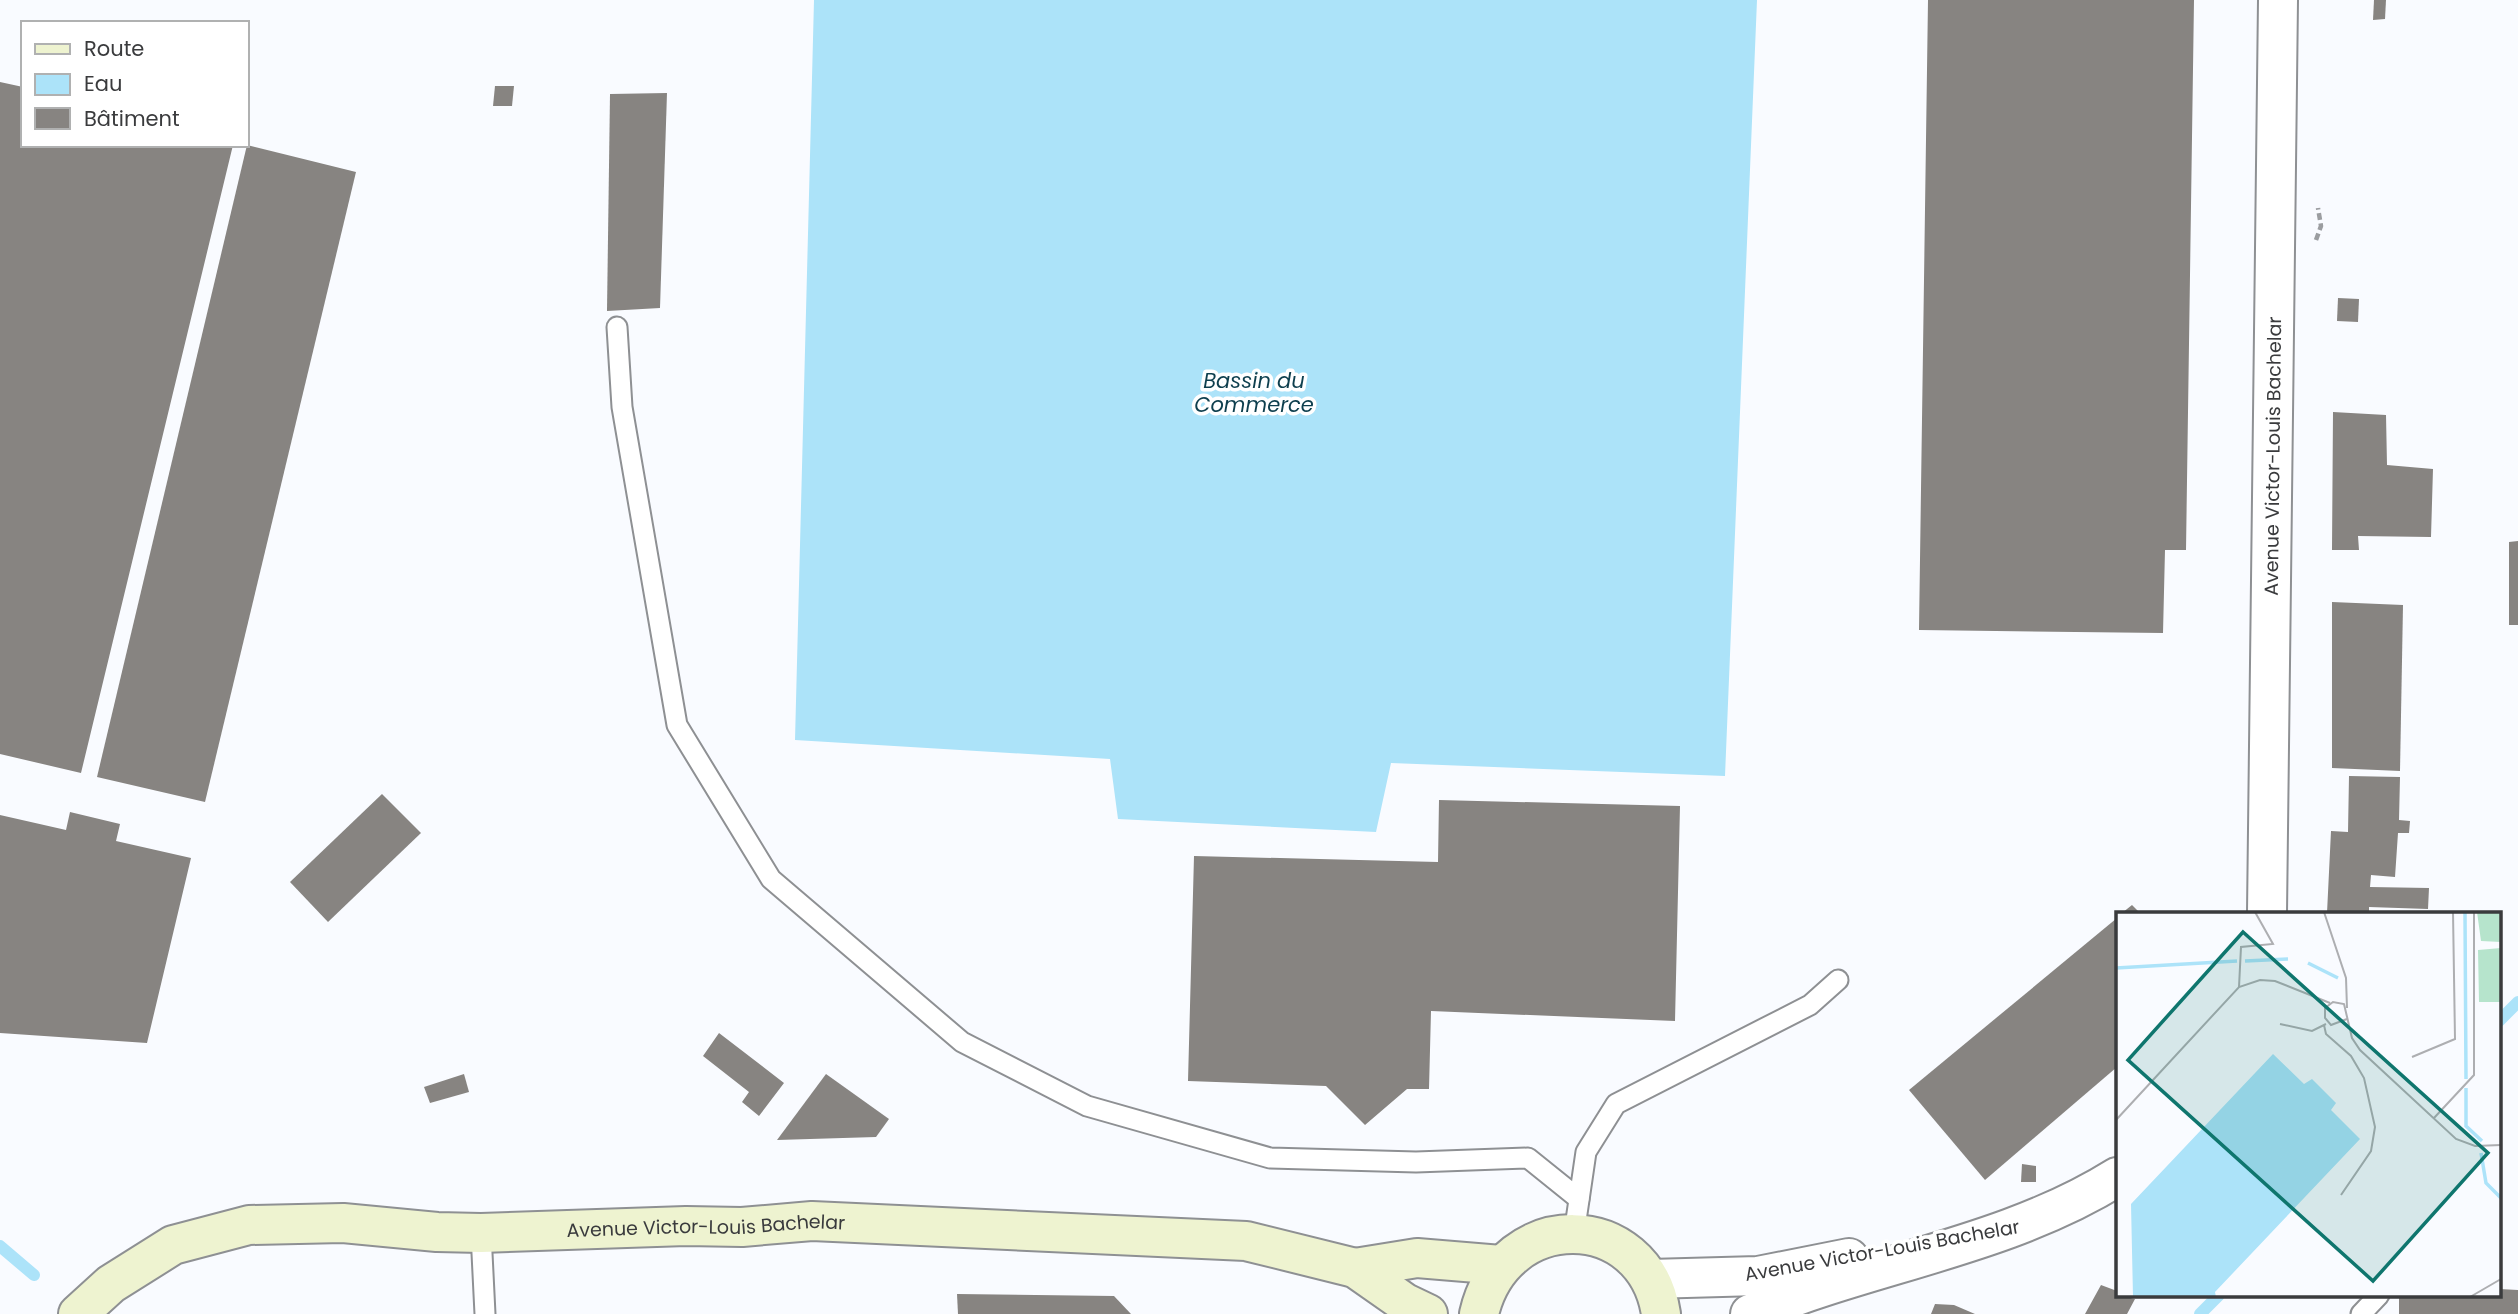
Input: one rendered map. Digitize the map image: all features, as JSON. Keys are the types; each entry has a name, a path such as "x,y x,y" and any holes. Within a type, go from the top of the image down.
{"main road":[{"path":"1479,1314 1484,1290 1501,1265 1520,1248 1577,1217 1591,1236 1615,1245 1635,1259 1656,1296"},
{"name":"Avenue Victor-Louis Bachelar","path":"78,1314 111,1284 173,1245 249,1225 343,1223 437,1232 481,1233 686,1226 741,1227 825,1222 1246,1241 1355,1268 1405,1303 1428,1314"},
{"name":"Avenue Victor-Louis Bachelar","path":"1355,1268 1417,1258 1501,1265"}],"street":[{"name":"Avenue Victor-Louis Bachelar","path":"2267,912 2278,0"},
{"name":"Avenue Victor-Louis Bachelar","path":"1750,1314 2029,1223 2081,1200 2116,1178"},
{"name":"Avenue Victor-Louis Bachelar","path":"1656,1296 2029,1223"}],"lane":[{"path":"617,327 622,407 677,725 772,879 962,1042 1087,1106 1270,1158 1416,1162 1528,1158 1577,1217"},
{"path":"1577,1217 1586,1152 1616,1104 1810,1005 1838,980"},
{"path":"481,1233 485,1314"},
{"path":"2361,1314 2378,1296"}],"water":[{"name":"Bassin du Commerce","path":"814,0 1757,0 1725,776 1391,763 1376,832 1118,819 1110,759 795,740"}],"building":[{"path":"1928,0 2194,0 2186,550 2165,550 2163,633 1919,630"},
{"path":"2374,0 2386,0 2385,19 2373,20"},
{"path":"0,82 21,87 21,147 233,147 81,773 0,754"},
{"path":"495,86 514,86 512,106 493,106"},
{"path":"667,93 660,308 607,311 610,94"},
{"path":"247,147 356,172 205,802 97,777"},
{"path":"2338,298 2359,299 2358,322 2337,321"},
{"path":"2333,412 2386,415 2387,465 2433,469 2431,537 2358,536 2359,550 2332,550"},
{"path":"2518,541 2518,625 2509,625 2509,542"},
{"path":"2332,602 2403,605 2400,771 2332,768"},
{"path":"2349,776 2400,777 2399,820 2410,821 2409,833 2398,833 2395,877 2371,875 2370,887 2429,888 2428,909 2369,907 2369,912 2327,912 2331,831 2348,832"},
{"path":"382,794 421,833 328,922 290,882"},
{"path":"1439,800 1680,806 1675,1021 1431,1011 1429,1089 1407,1089 1365,1125 1326,1086 1188,1081 1194,856 1438,862"},
{"path":"70,812 120,824 116,841 191,858 147,1043 0,1033 0,815 66,830"},
{"path":"2132,905 2139,912 2123,912"},
{"path":"2116,919 2116,1068 1985,1180 1909,1090"},
{"path":"719,1033 784,1083 759,1116 742,1102 749,1092 703,1056"},
{"path":"464,1074 469,1092 430,1103 424,1087"},
{"path":"826,1074 889,1119 876,1137 777,1140"},
{"path":"2022,1164 2036,1166 2036,1182 2021,1182"},
{"path":"2101,1285 2116,1291 2116,1296 2135,1299 2127,1314 2085,1314"},
{"path":"2500,1289 2518,1290 2518,1314 2399,1314 2399,1296 2500,1296"},
{"path":"957,1294 1114,1296 1131,1314 958,1314"},
{"path":"1935,1304 1954,1305 1975,1314 1931,1314"}],"waterway":[{"path":"2500,1020 2518,1002"},
{"path":"0,1246 34,1275"},
{"path":"2200,1314 2218,1296"}]}
